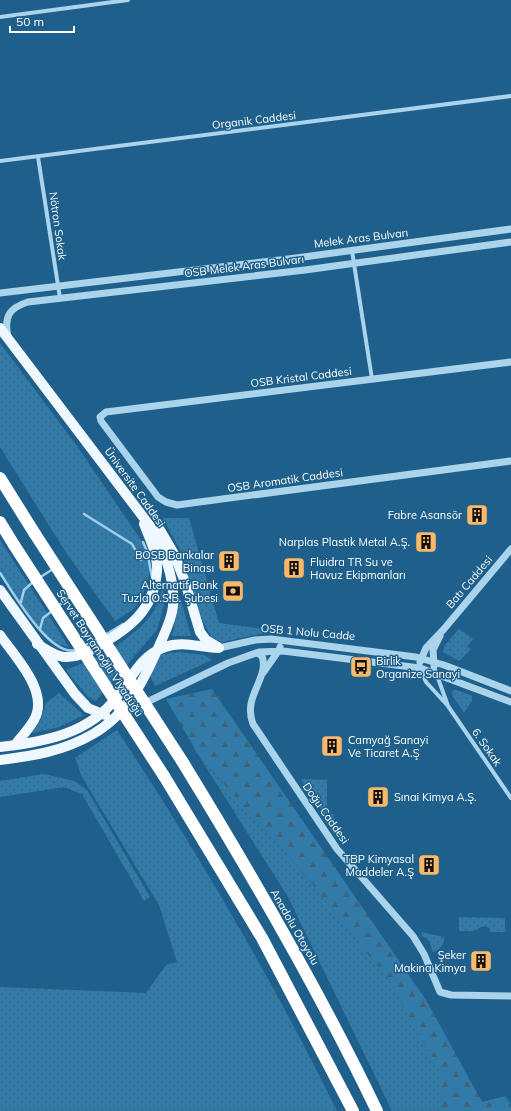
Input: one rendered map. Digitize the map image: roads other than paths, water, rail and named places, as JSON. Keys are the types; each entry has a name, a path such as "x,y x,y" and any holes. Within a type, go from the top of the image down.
{"highway":[{"name":"Servet Bayramoğlu Viyadüğü","path":"0,478 182,762"},
{"name":"Servet Bayramoğlu Viyadüğü","path":"0,522 164,776 262,938 353,1111"},
{"name":"Anadolu Otoyolu","path":"182,762 316,990 377,1111"}],"main road":[{"name":"Üniversite Caddesi","path":"0,328 136,506 159,541 171,578 173,608 157,650 137,690 116,717 93,734 62,748 44,754 0,760"},
{"path":"37,644 63,657 73,657 85,653 113,638 134,623 142,614 152,594 157,569 151,543 136,506"},
{"path":"136,506 162,532 174,554 185,582 200,632 206,640 219,648"},
{"path":"0,590 37,644 82,703 100,714 116,717"},
{"path":"0,635 36,688 38,704 35,720 15,745 0,747"},
{"name":"OSB 1 Nolu Cadde","path":"15,745 48,740 68,734 87,724 118,697 138,666 157,650 166,646 190,644 209,648 219,648"}],"street":[{"path":"0,17 128,0"},
{"name":"Organik Caddesi","path":"0,161 511,96"},
{"name":"Nötron Sokak","path":"38,156 60,298"},
{"name":"Melek Aras Bulvarı","path":"0,293 352,251 511,229"},
{"name":"OSB Melek Aras Bulvarı","path":"9,340 6,327 7,317 18,305 28,302 355,263 511,242"},
{"path":"352,251 372,379"},
{"name":"OSB Kristal Caddesi","path":"101,421 102,413 106,412 511,362"},
{"name":"OSB Aromatik Caddesi","path":"101,421 158,497 166,502 177,505 511,460"},
{"name":"Batı Caddesi","path":"420,663 426,648 444,629 511,549"},
{"name":"Batı Caddesi","path":"435,667 433,650 444,629"},
{"name":"OSB 1 Nolu Cadde","path":"219,648 255,640 276,640 396,653 420,663 511,691"},
{"path":"276,640 280,645 279,650"},
{"name":"OSB 1 Nolu Cadde","path":"116,717 228,663 257,653 279,650 420,663 435,667 511,702"},
{"name":"Doğu Caddesi","path":"260,676 279,650"},
{"name":"Doğu Caddesi","path":"257,653 262,656 264,661 260,676 252,695 250,708 252,720 257,731 340,852 413,936 424,954 440,992 451,995 511,996"},
{"name":"6. Sokak","path":"420,663 426,682 448,706 511,798"},
{"name":"6. Sokak","path":"435,667 448,706"}],"waterway":[{"path":"84,514 132,544 141,560"},
{"path":"143,542 147,551 152,577"},
{"path":"39,578 53,569"},
{"path":"0,573 23,608 45,635 57,645 68,650 78,649"},
{"path":"21,602 24,590 33,582"},
{"path":"58,606 71,596"},
{"path":"40,629 43,618 52,611"},
{"path":"105,635 123,624"},
{"path":"84,646 99,638"}],"place":[{"name":"Fabre Asansör","path":"477,515"},
{"name":"Narplas Plastik Metal A.Ş.","path":"426,542"},
{"name":"BOSB Bankalar Binası","path":"229,561"},
{"name":"Fluidra TR Su ve Havuz Ekipmanları","path":"294,568"},
{"name":"Alternatif Bank Tuzla O.S.B. Şubesi","path":"233,591"},
{"name":"Birlik Organize Sanayi","path":"361,667"},
{"name":"Camyağ Sanayi Ve Ticaret A.Ş","path":"332,746"},
{"name":"Sınai Kimya A.Ş.","path":"378,797"},
{"name":"TBP Kimyasal Maddeler A.Ş","path":"429,865"},
{"name":"Şeker Makina Kimya","path":"481,961"}]}
